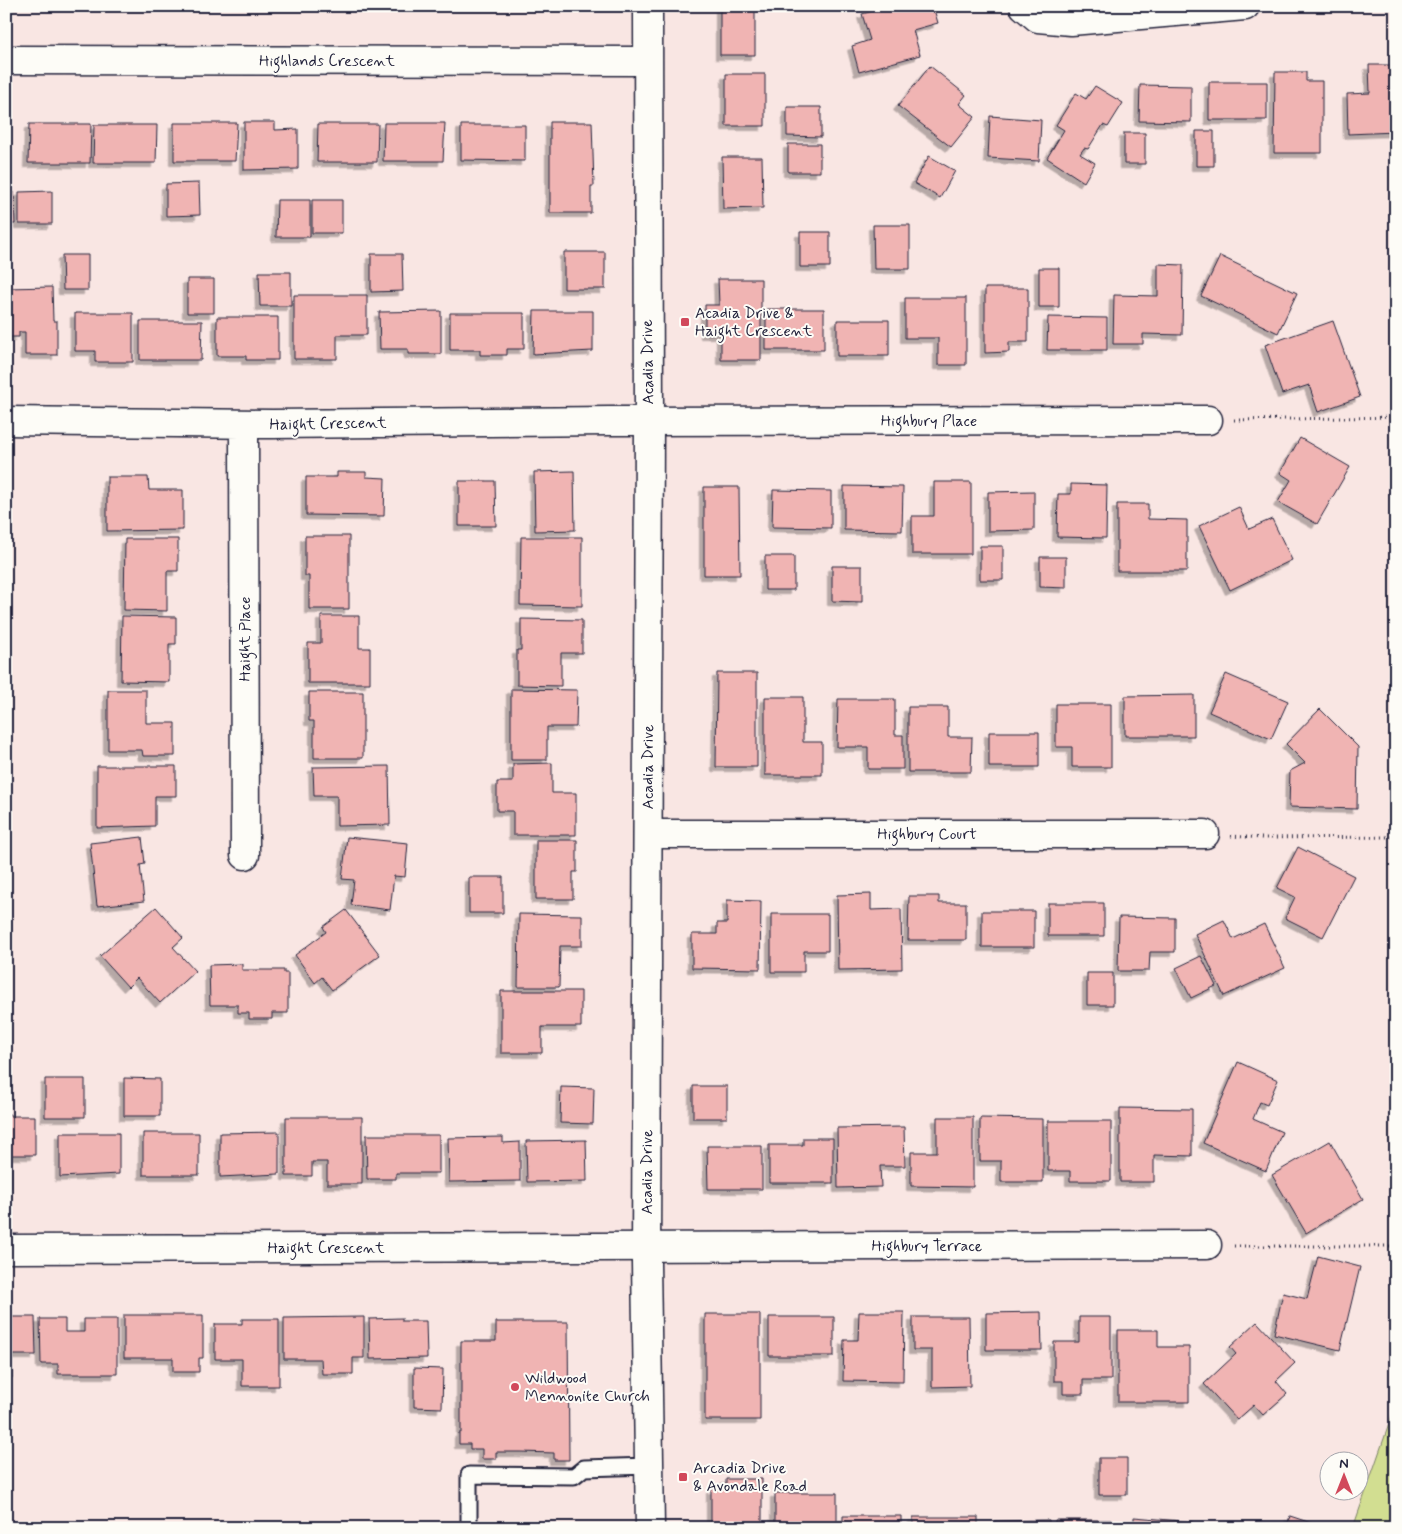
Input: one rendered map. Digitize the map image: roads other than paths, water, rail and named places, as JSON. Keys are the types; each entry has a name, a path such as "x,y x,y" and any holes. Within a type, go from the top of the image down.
{"street":[{"name":"Acadia Drive","path":"648,6 649,421 646,1246 650,1528"},
{"path":"1024,6 1038,18 1071,21 1245,6"},
{"name":"Highlands Crescent","path":"6,60 647,61"},
{"name":"Highbury Place","path":"649,421 1208,420"},
{"name":"Haight Crescent","path":"6,421 244,424 649,421"},
{"name":"Haight Place","path":"244,424 245,854"},
{"name":"Highbury Court","path":"648,834 1205,834"},
{"name":"Highbury Terrace","path":"646,1246 1207,1245"},
{"name":"Haight Crescent","path":"6,1249 646,1246"}],"lane":[{"path":"469,1528 469,1475 574,1476 584,1468 649,1466"}],"place":[{"name":"Acadia Drive & Haight Crescent","path":"685,322"},
{"name":"Wildwood Mennonite Church","path":"515,1387"},
{"name":"Arcadia Drive & Avondale Road","path":"683,1477"}]}
